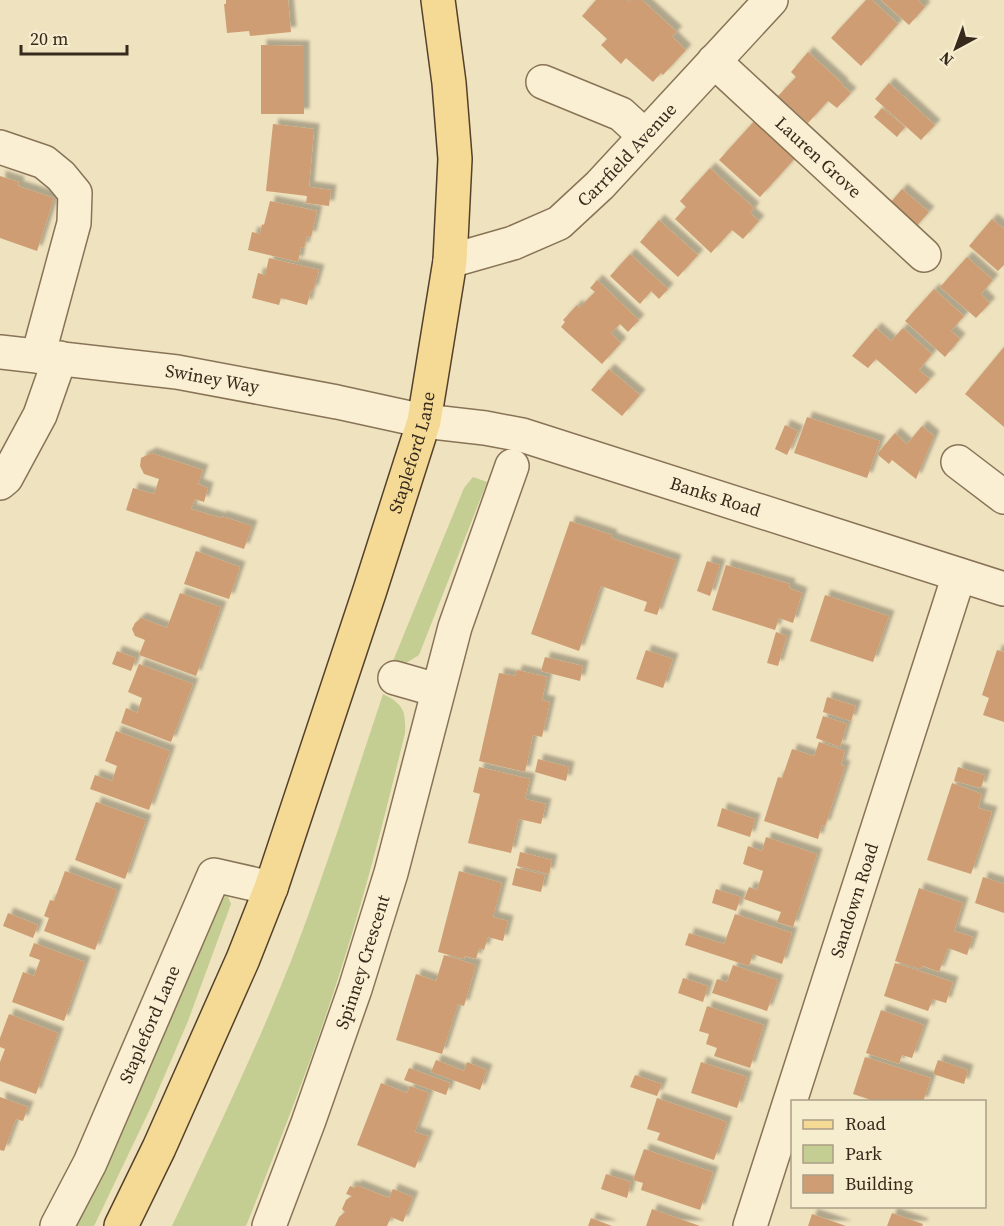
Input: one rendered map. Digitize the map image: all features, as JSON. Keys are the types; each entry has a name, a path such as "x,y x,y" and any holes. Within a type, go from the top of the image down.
{"main road":[{"name":"Stapleford Lane","path":"121,1226 159,1148 243,959 271,888 424,421 450,261 455,159 449,83 438,0"}],"street":[{"name":"Carrfield Avenue","path":"450,261 513,243 560,223 600,185 771,0"},
{"name":"Lauren Grove","path":"714,61 924,255"},
{"path":"543,82 621,114 645,136"},
{"path":"0,147 44,162 61,176 75,193 74,223 40,414 6,478 0,483"},
{"name":"Swiney Way","path":"0,352 177,372 424,421"},
{"name":"Banks Road","path":"424,421 522,435 1004,589"},
{"path":"958,462 1004,497"},
{"name":"Spinney Crescent","path":"269,1226 355,989 391,873 454,627 512,466"},
{"name":"Sandown Road","path":"750,1226 959,575"},
{"path":"395,678 437,690"},
{"name":"Stapleford Lane","path":"57,1226 90,1163 214,876 271,888"}],"green space":[{"path":"473,477 487,482 419,655 406,663 393,661 464,488"},
{"path":"383,694 395,701 402,709 405,733 377,843 324,1022 246,1226 172,1226 250,1058 293,956"},
{"path":"221,895 228,897 231,904 188,1021 151,1107 94,1226 72,1226"}],"building":[{"path":"226,0 288,0 291,32 250,36 249,31 227,33 224,4"},
{"path":"596,0 627,0 629,2 642,0 677,32 672,36 686,50 663,75 661,73 653,82 626,58 621,64 601,45 607,39 582,16"},
{"path":"866,0 872,0 898,24 861,66 831,38"},
{"path":"881,0 918,0 925,7 909,25"},
{"path":"261,45 304,46 304,114 261,114"},
{"path":"808,52 851,93 837,108 828,101 808,123 778,96 796,77 791,72"},
{"path":"889,83 935,125 921,140 875,99"},
{"path":"882,108 905,127 897,137 874,117"},
{"path":"757,118 798,155 760,197 719,160"},
{"path":"273,124 314,129 309,187 331,190 329,206 306,203 307,196 266,191"},
{"path":"710,168 754,208 750,213 759,221 743,239 732,230 711,253 675,219 686,207 680,201"},
{"path":"0,176 19,182 18,186 54,198 37,251 0,238"},
{"path":"902,189 929,212 910,233 884,210"},
{"path":"270,201 317,211 311,237 307,236 304,248 301,247 298,262 248,250 252,232 260,234"},
{"path":"992,219 1004,229 1004,265 998,271 969,246"},
{"path":"659,220 698,255 678,277 640,242"},
{"path":"630,254 668,289 659,299 651,291 640,304 610,276"},
{"path":"967,257 993,280 981,294 990,303 976,318 940,287"},
{"path":"269,258 319,270 307,305 281,298 279,305 252,298 258,273 265,275"},
{"path":"597,280 639,320 628,332 620,324 611,333 621,343 602,364 561,327 565,322 563,320 577,305 579,308 595,292 590,288"},
{"path":"934,289 964,316 951,331 960,339 945,357 905,321"},
{"path":"876,328 891,341 903,328 932,354 919,370 930,379 916,394 876,359 868,368 852,356"},
{"path":"1004,347 1004,427 965,394"},
{"path":"609,369 640,395 622,416 591,390"},
{"path":"807,417 880,441 867,478 794,453"},
{"path":"785,425 798,431 787,455 775,449"},
{"path":"922,426 934,436 916,479 892,460 889,464 877,454 895,433 907,444"},
{"path":"151,453 203,470 198,484 208,488 204,502 195,499 191,509 252,526 244,549 126,510 133,488 154,494 159,479 144,474 140,466 141,458"},
{"path":"570,521 676,560 657,615 644,611 647,602 601,586 579,651 531,634"},
{"path":"196,551 240,567 229,599 184,584"},
{"path":"707,561 720,565 710,596 697,591"},
{"path":"726,565 790,584 789,588 802,593 793,623 779,618 775,630 712,610"},
{"path":"180,593 221,607 196,676 139,655 145,640 135,636 132,629 141,618 167,628"},
{"path":"825,595 889,616 873,662 810,641"},
{"path":"776,632 787,636 778,666 767,663"},
{"path":"646,650 673,659 663,688 636,679"},
{"path":"997,650 1004,652 1004,722 983,715 989,698 982,695"},
{"path":"117,651 136,658 131,671 112,664"},
{"path":"545,657 583,666 580,681 541,671"},
{"path":"139,664 193,684 171,742 121,723 126,708 137,713 142,698 128,692"},
{"path":"517,670 547,677 542,700 550,702 542,737 533,735 525,772 479,761 499,673 515,676"},
{"path":"827,697 856,706 851,721 823,712"},
{"path":"823,716 847,724 840,747 816,738"},
{"path":"116,731 170,751 149,810 90,789 95,775 112,781 117,766 105,761"},
{"path":"819,742 845,751 841,765 845,766 825,826 822,825 818,839 764,821 778,777 782,778 792,749 814,756"},
{"path":"538,759 569,767 566,781 535,772"},
{"path":"479,767 530,779 525,799 546,804 541,824 519,819 511,853 468,843 480,794 473,792"},
{"path":"958,767 985,775 981,788 954,781"},
{"path":"952,783 982,794 978,808 992,812 971,874 927,860"},
{"path":"96,802 146,820 125,879 75,860"},
{"path":"722,808 755,819 750,837 717,826"},
{"path":"766,837 817,854 793,927 777,922 781,912 744,899 749,887 757,890 763,871 743,864 748,846 762,851"},
{"path":"520,852 552,860 549,874 517,866"},
{"path":"516,868 545,875 541,892 512,885"},
{"path":"65,871 117,890 95,950 44,931 49,918 44,916 50,900 54,901"},
{"path":"459,871 502,883 493,917 508,921 503,941 488,937 484,950 479,948 476,959 465,956 464,959 438,952"},
{"path":"983,877 1004,884 1004,913 975,903"},
{"path":"919,888 963,903 954,931 973,937 967,955 948,948 939,972 923,966 920,969 895,961"},
{"path":"716,889 741,897 736,911 712,903"},
{"path":"8,913 38,925 33,938 3,926"},
{"path":"735,914 792,933 782,964 753,954 749,966 685,945 689,933 724,944"},
{"path":"34,943 85,962 64,1021 12,1002 23,972 34,976 40,960 29,956"},
{"path":"444,955 476,965 464,1006 458,1004 442,1054 396,1040 416,974 436,981"},
{"path":"895,963 953,982 946,1003 933,999 928,1011 884,996"},
{"path":"733,965 778,980 767,1011 712,993 717,979 727,982"},
{"path":"683,978 708,986 703,1002 678,993"},
{"path":"707,1006 764,1025 750,1068 714,1056 717,1048 706,1044 709,1034 699,1031"},
{"path":"881,1010 924,1025 912,1058 902,1055 899,1064 866,1053"},
{"path":"9,1014 58,1033 36,1094 0,1081 0,1062 5,1049 0,1047 0,1038"},
{"path":"865,1057 931,1078 924,1100 871,1100 853,1094"},
{"path":"436,1060 464,1071 467,1062 487,1070 480,1090 431,1072"},
{"path":"938,1060 968,1070 964,1084 933,1074"},
{"path":"701,1062 747,1077 737,1108 691,1093"},
{"path":"409,1068 450,1083 446,1095 404,1080"},
{"path":"635,1075 662,1084 657,1096 630,1087"},
{"path":"381,1083 407,1093 410,1086 429,1093 415,1132 428,1136 415,1168 357,1145"},
{"path":"0,1097 28,1107 23,1121 16,1119 4,1151 0,1150"},
{"path":"657,1098 727,1122 714,1160 657,1140 660,1133 647,1129"},
{"path":"644,1149 713,1172 700,1210 641,1190 643,1183 633,1180"},
{"path":"606,1174 631,1182 627,1198 601,1189"},
{"path":"356,1185 389,1198 393,1189 413,1197 403,1222 391,1217 387,1226 335,1226 339,1217 345,1212 342,1209 346,1200 352,1196 346,1194 350,1186 355,1188"},
{"path":"652,1209 700,1226 646,1226"},
{"path":"892,1213 923,1224 922,1226 887,1226"},
{"path":"812,1214 846,1226 808,1226"},
{"path":"591,1218 612,1226 588,1226"}]}
